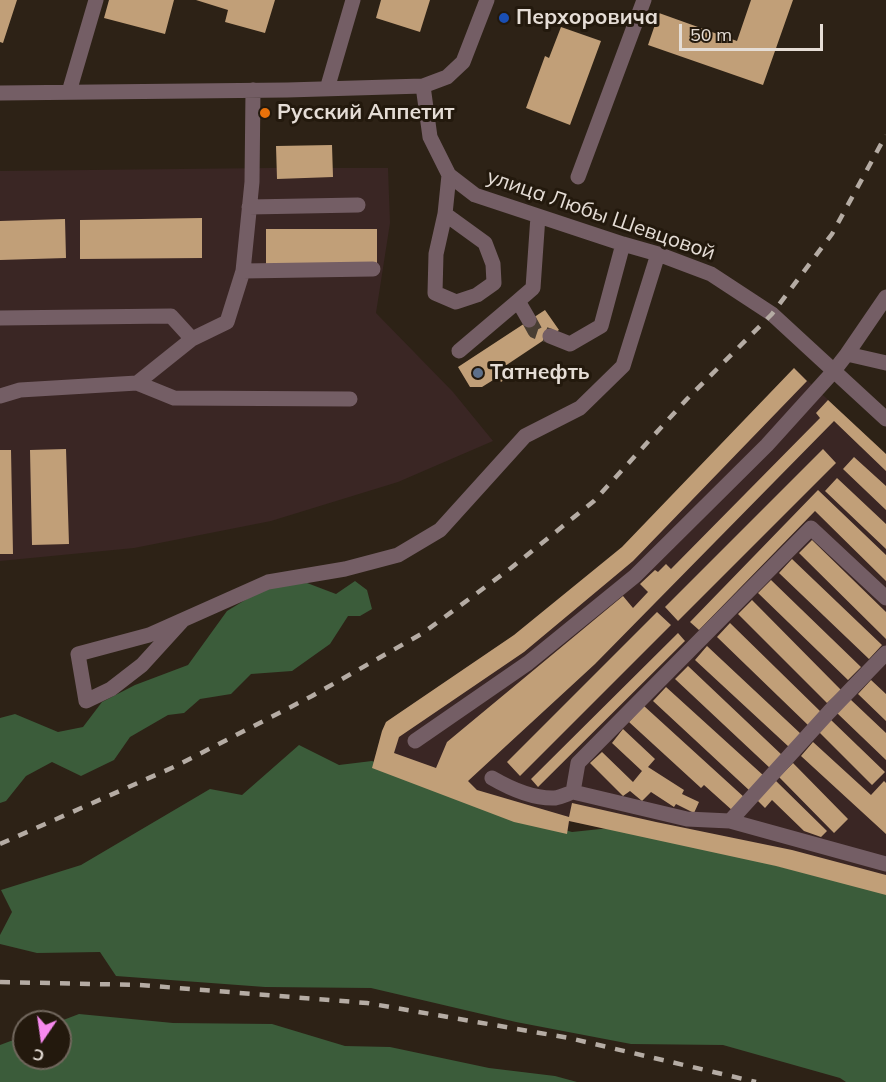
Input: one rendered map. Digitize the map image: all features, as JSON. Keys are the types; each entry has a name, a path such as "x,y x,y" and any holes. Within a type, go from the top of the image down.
{"street":[{"path":"69,92 96,0"},
{"path":"327,89 353,0"},
{"path":"0,93 423,86 447,77 463,62 487,0"},
{"path":"578,177 644,0"},
{"name":"улица Любы Шевцовой","path":"423,86 430,137 449,175 475,195 658,254 711,274 772,314 886,418"},
{"path":"136,383 192,339 227,322 243,271 252,182 253,90"},
{"path":"445,214 485,243 493,264 494,283 477,295 456,302 435,293 436,254 445,214 449,175"},
{"path":"249,207 358,205"},
{"path":"459,351 533,288 538,216"},
{"path":"550,336 570,344 601,326 623,244"},
{"path":"183,620 142,665 111,689 86,701 78,654 149,635 268,582 345,569 398,555 440,530 525,436 580,408 623,366 658,254"},
{"path":"243,271 373,268"},
{"path":"415,741 528,663 635,576 766,445 833,372 886,297"},
{"path":"518,301 529,320"},
{"path":"0,318 171,316 192,339"},
{"path":"847,354 886,363"},
{"path":"0,396 20,390 136,383 174,398 350,399"},
{"path":"573,792 578,763 811,528 886,598"},
{"path":"730,821 886,653"},
{"path":"492,778 510,788 536,796 557,798 573,792 687,819 730,821 886,864"}],"shaded area":[{"path":"388,168 390,223 376,313 453,392 493,441 398,482 271,521 134,548 0,561 0,171"},
{"path":"794,368 886,454 886,895 776,866 570,821 567,834 372,768 386,722 514,635 622,547"}],"green space":[{"path":"355,581 367,590 372,609 360,616 348,616 330,644 292,671 251,674 231,694 200,699 184,713 168,715 130,737 114,760 81,776 52,762 26,776 6,801 0,803 0,718 15,714 58,732 83,727 102,702 135,685 188,665 227,611 270,585 307,583 336,594"},
{"path":"299,745 339,765 372,761 490,810 572,832 610,828 678,841 886,893 886,1082 846,1082 840,1078 723,1045 631,1044 516,1022 371,988 265,987 116,976 100,952 37,953 0,944 0,935 12,912 1,890 81,865 210,789 242,795"},
{"path":"79,1014 173,1023 272,1024 345,1046 390,1047 489,1068 555,1076 577,1082 0,1082 0,1045 12,1040 12,1070 72,1070 72,1017"}],"building":[{"path":"0,0 17,0 3,43 0,42"},
{"path":"109,0 174,0 165,34 104,18"},
{"path":"196,0 275,0 265,33 225,22 228,10"},
{"path":"381,0 430,0 420,32 376,18"},
{"path":"751,0 793,0 763,85 648,45 659,13 737,41"},
{"path":"561,27 601,41 570,125 526,108 545,56 549,58"},
{"path":"332,145 333,177 277,179 276,146"},
{"path":"202,218 202,258 80,259 80,220"},
{"path":"65,219 66,258 0,260 0,221"},
{"path":"266,229 377,229 377,267 266,267"},
{"path":"545,310 559,330 505,366 511,375 501,382 498,377 482,387 470,387 458,367"},
{"path":"794,368 807,381 633,561 524,652 399,737 394,753 436,768 447,742 623,596 633,608 648,592 640,584 655,570 658,572 666,564 671,569 820,418 816,413 828,400 886,454 886,471 834,421 595,664 468,781 477,790 569,817 572,803 792,850 886,875 886,895 776,866 569,821 567,834 514,822 372,768 386,722 514,635 622,547"},
{"path":"66,449 69,544 32,545 30,450"},
{"path":"823,449 836,463 678,621 665,607"},
{"path":"0,450 11,450 13,554 0,554"},
{"path":"854,457 886,486 886,510 843,469"},
{"path":"837,478 886,524 886,549 825,491"},
{"path":"818,490 886,555 886,581 815,511 699,630 690,622"},
{"path":"812,540 886,612 886,639 799,553"},
{"path":"792,559 882,645 869,659 779,573"},
{"path":"771,580 861,667 848,680 758,593"},
{"path":"752,600 841,690 827,703 738,614"},
{"path":"657,612 671,625 520,776 507,762"},
{"path":"730,623 822,713 809,726 717,637"},
{"path":"678,633 685,641 538,787 531,779"},
{"path":"707,646 801,734 789,747 695,660"},
{"path":"688,666 783,756 771,769 675,679"},
{"path":"871,680 886,694 886,721 858,694"},
{"path":"666,687 764,776 750,791 653,701"},
{"path":"850,699 886,733 886,760 837,713"},
{"path":"644,706 745,798 733,811 704,785 701,788 629,722"},
{"path":"831,720 885,772 872,785 819,732"},
{"path":"623,729 655,759 648,767 684,790 682,794 699,802 694,813 676,804 674,807 651,792 642,801 630,791 623,796 590,763 602,752 633,782 642,771 612,743"},
{"path":"813,742 871,795 884,781 886,783 886,834 801,756"},
{"path":"793,763 848,819 834,833 779,777"},
{"path":"775,780 827,831 821,837 804,831 772,800 765,808 757,800"}],"tunnel":[{"path":"529,320 535,331 550,336"}],"railway":[{"path":"0,844 176,766 312,696 423,633 511,568 594,501 687,399 772,314 832,234 886,135"},
{"path":"0,982 140,985 367,1003 569,1038 756,1082"}],"place":[{"name":"Перхоровича","path":"504,18"},
{"name":"Русский Аппетит","path":"265,113"},
{"name":"Татнефть","path":"478,373"}]}
